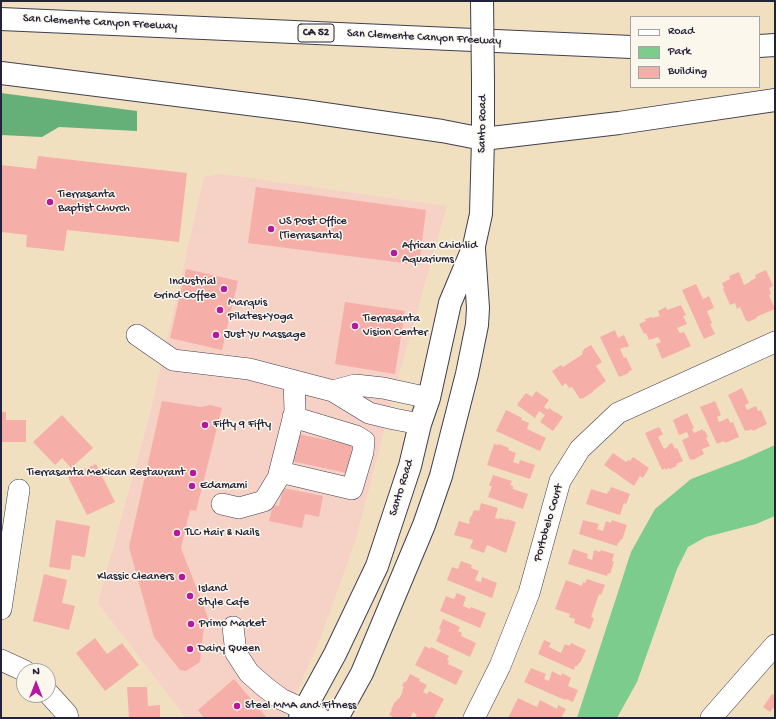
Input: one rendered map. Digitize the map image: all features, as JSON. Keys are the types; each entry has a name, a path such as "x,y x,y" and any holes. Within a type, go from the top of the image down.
{"main road":[{"name":"Santo Road","path":"308,715 377,566 410,466 420,424 429,398 450,303 474,246 481,214 483,139 482,1"},
{"name":"San Clemente Canyon Freeway","path":"1,19 630,47"},
{"path":"760,46 775,45"},
{"path":"1,73 304,111 450,132 483,139 619,123 775,100"},
{"name":"Santo Road","path":"337,718 362,673 424,525 442,476 467,374 477,325 478,308 474,246"},
{"path":"429,398 440,401 443,411 440,425 449,448"}],"street":[{"path":"137,335 173,360 249,370 332,390 370,413 420,424"},
{"name":"Portobelo Court","path":"474,718 500,666 529,593 560,481 580,449 618,413 775,342"},
{"path":"222,504 239,508 264,501 278,478 295,411 294,381"},
{"path":"332,390 355,385 383,388 429,398"},
{"path":"280,472 352,489 363,452 364,441 356,436 294,417"},
{"path":"1,609 19,490"},
{"path":"233,627 236,653 249,673 281,699 308,715"},
{"path":"711,718 775,645"},
{"path":"1,660 16,667"},
{"path":"56,702 67,714 68,718"}],"shaded area":[{"path":"221,174 447,206 399,375 355,542 319,642 285,718 186,718 98,603 150,414 204,177"}],"green space":[{"path":"1,93 137,111 137,131 59,127 42,137 1,135"},
{"path":"775,445 775,516 756,524 706,537 688,547 677,569 637,682 617,718 577,718 631,552 655,509 691,479 744,459"}],"building":[{"path":"38,156 187,173 179,242 67,230 64,251 26,247 27,235 1,232 1,165 36,169"},
{"path":"256,187 426,210 419,265 248,243"},
{"path":"186,269 238,281 222,350 170,338"},
{"path":"766,270 773,286 769,288 771,294 769,295 775,309 748,322 747,320 746,321 740,307 737,309 735,303 730,305 722,283 730,279 729,276 739,272 744,285 756,278 755,275"},
{"path":"696,284 703,299 709,296 714,308 707,311 712,323 710,324 715,334 704,339 682,290"},
{"path":"345,302 405,311 395,374 335,364"},
{"path":"681,305 686,315 683,316 687,324 677,328 680,333 684,332 691,346 662,359 656,344 661,342 658,337 649,340 639,324 646,321 645,319 660,316 658,311 666,307 667,310"},
{"path":"615,330 618,338 624,335 629,346 620,349 624,358 626,357 632,370 628,372 629,373 619,377 600,337"},
{"path":"591,345 602,362 596,366 606,381 593,392 580,399 572,387 569,388 566,383 562,386 552,371 561,365 563,367 583,354 582,352 584,349"},
{"path":"742,388 749,403 745,405 747,410 756,406 758,411 761,410 767,424 753,431 752,429 745,431 728,395"},
{"path":"536,391 549,400 544,407 548,410 549,408 563,417 553,431 540,422 545,415 539,411 535,418 517,405 526,393 532,397"},
{"path":"162,401 201,407 210,405 222,408 196,511 190,510 181,548 210,623 204,626 200,662 186,671 180,670 154,637 129,547"},
{"path":"715,401 721,415 717,417 719,422 728,418 730,423 733,422 739,437 725,443 724,441 717,444 700,407"},
{"path":"506,410 522,418 521,420 529,423 527,429 546,438 540,451 496,431"},
{"path":"1,412 6,412 6,420 26,420 26,442 1,442"},
{"path":"687,413 694,428 692,429 694,433 703,429 708,437 706,438 710,446 702,449 704,454 693,460 690,460 682,440 689,437 687,432 679,435 673,420"},
{"path":"62,415 93,448 71,468 62,458 55,465 33,442"},
{"path":"659,427 663,434 658,437 664,449 672,443 675,449 677,448 683,461 676,464 677,466 665,470 665,468 662,470 645,433"},
{"path":"292,433 353,445 347,473 286,460"},
{"path":"494,444 499,444 509,448 508,450 516,453 513,462 519,464 520,460 535,465 530,479 487,465"},
{"path":"613,453 626,462 628,460 630,461 633,457 649,468 643,478 640,476 634,486 604,465"},
{"path":"96,464 115,502 87,515 68,477"},
{"path":"493,475 512,481 510,485 513,486 513,489 528,494 523,509 488,497 492,486 489,486"},
{"path":"611,487 630,494 626,504 624,503 620,515 586,504 591,489 607,494"},
{"path":"283,488 323,496 319,517 305,514 302,528 269,521 273,505 279,506"},
{"path":"481,503 498,508 495,518 507,519 516,522 506,553 487,545 484,553 470,548 473,540 454,535 459,521 469,524 470,517 474,510 479,511"},
{"path":"56,520 90,526 85,557 72,555 70,570 49,567"},
{"path":"583,520 599,524 597,529 603,531 606,521 611,523 612,520 627,525 622,540 621,539 617,546 579,534"},
{"path":"573,549 588,554 587,558 592,560 594,550 600,552 601,550 614,554 612,561 614,562 610,574 608,573 607,576 568,564"},
{"path":"461,561 472,565 471,568 479,571 475,580 481,582 482,577 497,583 492,598 447,580 452,567 458,569"},
{"path":"44,574 67,580 62,603 75,606 69,630 33,621"},
{"path":"587,579 605,585 601,595 599,594 591,617 594,618 590,629 574,623 575,619 569,617 570,614 555,609 566,580 582,586 583,582 585,583"},
{"path":"457,593 466,597 463,606 470,609 471,607 486,613 480,628 440,611 446,596 454,599"},
{"path":"443,619 460,627 458,631 462,633 461,636 476,643 470,657 436,641 441,630 439,629"},
{"path":"95,638 107,654 122,643 139,665 105,691 76,653"},
{"path":"544,640 551,643 549,647 561,653 565,644 570,646 571,643 586,650 580,663 575,666 574,670 538,654"},
{"path":"425,646 430,649 431,647 449,656 447,660 449,661 448,664 463,671 456,685 415,665"},
{"path":"531,668 546,674 544,679 549,681 552,671 561,676 562,673 571,678 568,686 578,690 573,702 524,682"},
{"path":"410,674 420,679 419,681 427,685 423,692 427,694 429,691 444,699 434,718 415,718 417,715 413,712 410,718 395,718 389,715 395,701 396,702 398,698 399,699 403,691 404,687 402,686 404,682 406,682"},
{"path":"234,679 267,718 204,718 198,710"},
{"path":"127,687 147,687 148,706 160,705 160,718 129,718"},
{"path":"772,694 775,696 775,710 773,708 770,712 763,707"},
{"path":"518,698 537,707 540,700 557,709 558,705 566,709 561,718 508,718"}],"place":[{"name":"Tierrasanta Baptist Church","path":"50,202"},
{"name":"US Post Office (Tierrasanta)","path":"271,229"},
{"name":"African Chichlid Aquariums","path":"394,253"},
{"name":"Industrial Grind Coffee","path":"224,289"},
{"name":"Marquis Pilates+Yoga","path":"220,310"},
{"name":"Tierrasanta Vision Center","path":"355,326"},
{"name":"Just Yu Massage","path":"216,335"},
{"name":"Fifty 9 Fifty","path":"205,425"},
{"name":"Tierrasanta Mexican Restaurant","path":"193,473"},
{"name":"Edamami","path":"192,486"},
{"name":"TLC Hair & Nails","path":"177,533"},
{"name":"Klassic Cleaners","path":"182,577"},
{"name":"Island Style Cafe","path":"190,596"},
{"name":"Primo Market","path":"191,624"},
{"name":"Dairy Queen","path":"190,649"},
{"name":"Steel MMA and Fitness","path":"237,706"}]}
